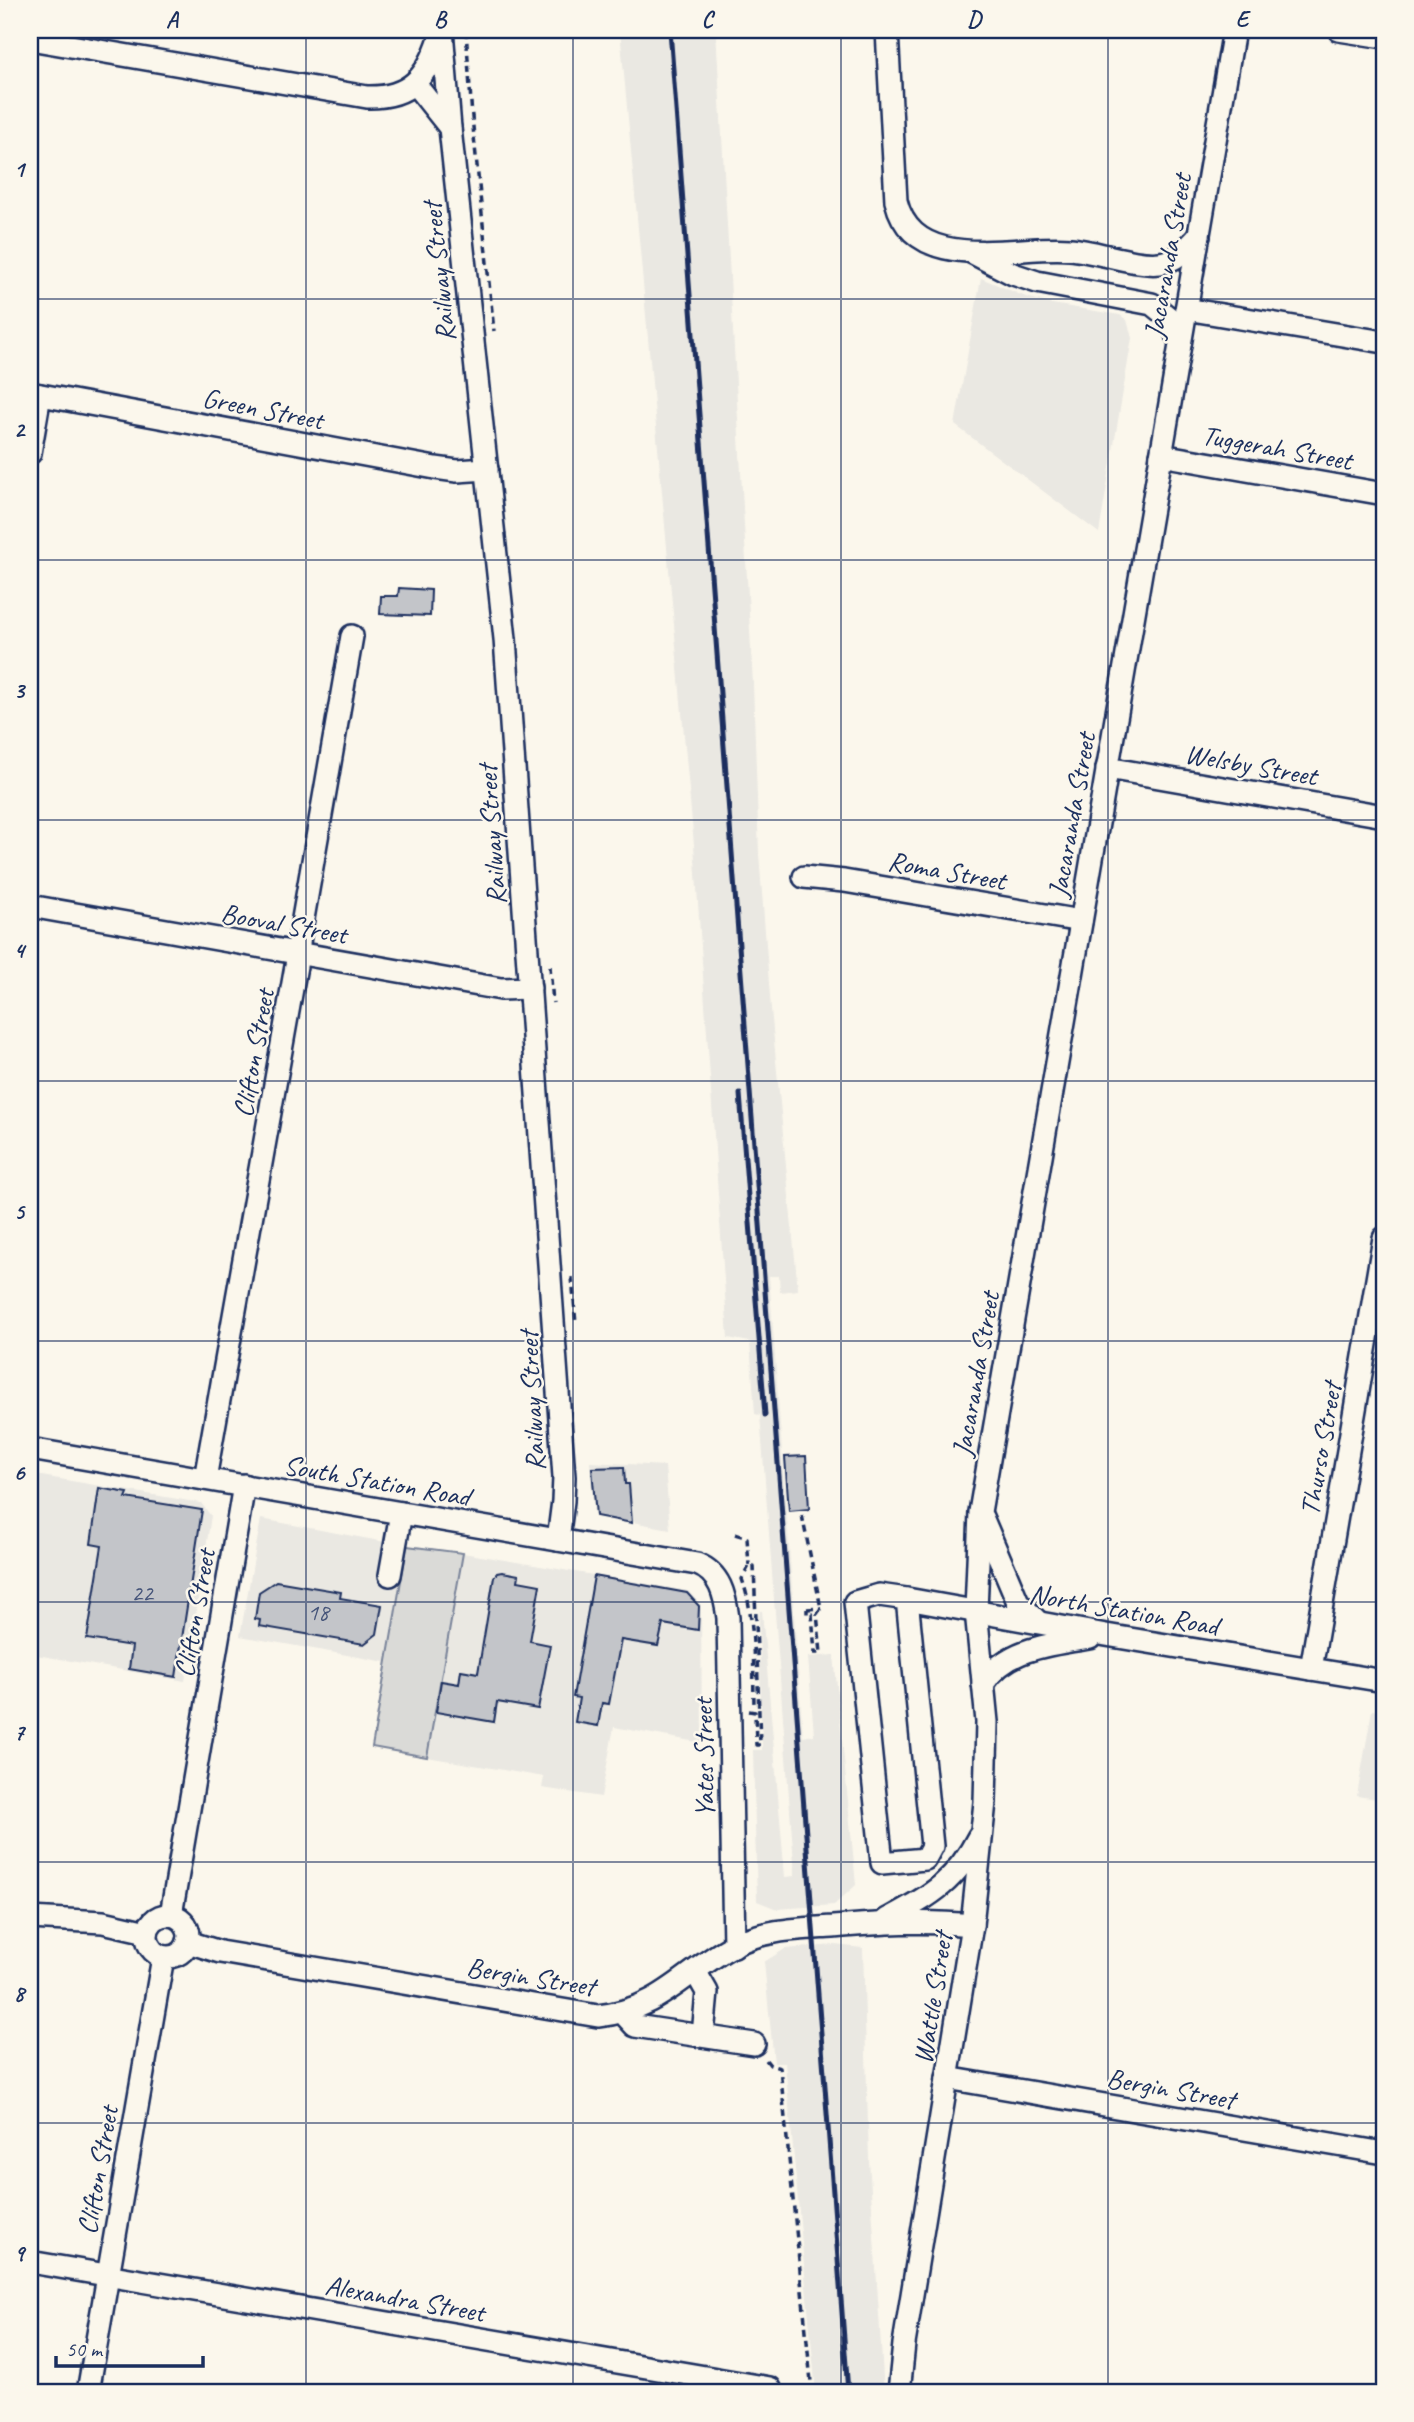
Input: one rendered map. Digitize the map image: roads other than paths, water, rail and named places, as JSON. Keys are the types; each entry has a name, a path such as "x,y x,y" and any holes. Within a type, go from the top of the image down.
{"street":[{"path":"887,30 898,208 909,226 923,239 941,247 971,252 1070,249 1161,263 1178,257 1199,236"},
{"name":"Jacaranda Street","path":"976,1611 980,1512 1234,30"},
{"path":"1339,30 1384,37"},
{"path":"30,39 367,97 383,97 408,90 415,84 434,58 442,32"},
{"name":"Railway Street","path":"442,32 505,639 564,1477 564,1501 558,1540"},
{"path":"415,84 450,128"},
{"path":"971,252 1013,274 1037,282 1152,304 1164,312 1180,342"},
{"path":"1186,309 1384,342"},
{"path":"30,453 35,394"},
{"name":"Green Street","path":"35,394 435,468 457,471 487,469"},
{"name":"Tuggerah Street","path":"1161,455 1384,494"},
{"name":"Clifton Street","path":"205,1479 352,636"},
{"name":"Welsby Street","path":"1107,768 1384,816"},
{"name":"Roma Street","path":"804,877 844,881 1081,921"},
{"name":"Booval Street","path":"30,906 500,989 530,988"},
{"name":"Thurso Street","path":"1311,1669 1384,1238"},
{"name":"South Station Road","path":"30,1448 696,1564 713,1574"},
{"name":"Clifton Street","path":"171,1915 244,1485"},
{"path":"980,1512 1018,1602 1038,1622"},
{"path":"390,1575 401,1513"},
{"name":"Yates Street","path":"713,1574 724,1594 728,1618 734,1945"},
{"name":"North Station Road","path":"908,1599 932,1846 925,1859 882,1863 855,1602 879,1595 908,1599 1384,1681"},
{"name":"Wattle Street","path":"899,2392 904,2344 972,1925 983,1827 987,1722 976,1611"},
{"path":"983,1684 1004,1660 1043,1645 1106,1635"},
{"path":"881,1923 930,1896 957,1873 983,1827"},
{"path":"171,1915 178,1917 186,1925 188,1942 179,1954 163,1957 149,1947 147,1931 155,1920 171,1915"},
{"path":"30,1918 103,1922 147,1931"},
{"name":"Bergin Street","path":"188,1942 220,1952 598,2017 623,2013 652,2001 734,1945 778,1931 937,1921 972,1925"},
{"name":"Clifton Street","path":"88,2392 163,1957"},
{"path":"695,1971 707,1992 703,2035"},
{"path":"623,2013 635,2026 754,2044"},
{"name":"Bergin Street","path":"947,2078 1384,2153"},
{"name":"Alexandra Street","path":"30,2262 770,2388"}],"railway":[{"path":"670,30 848,2392"},
{"path":"740,1094 765,1415"}]}
